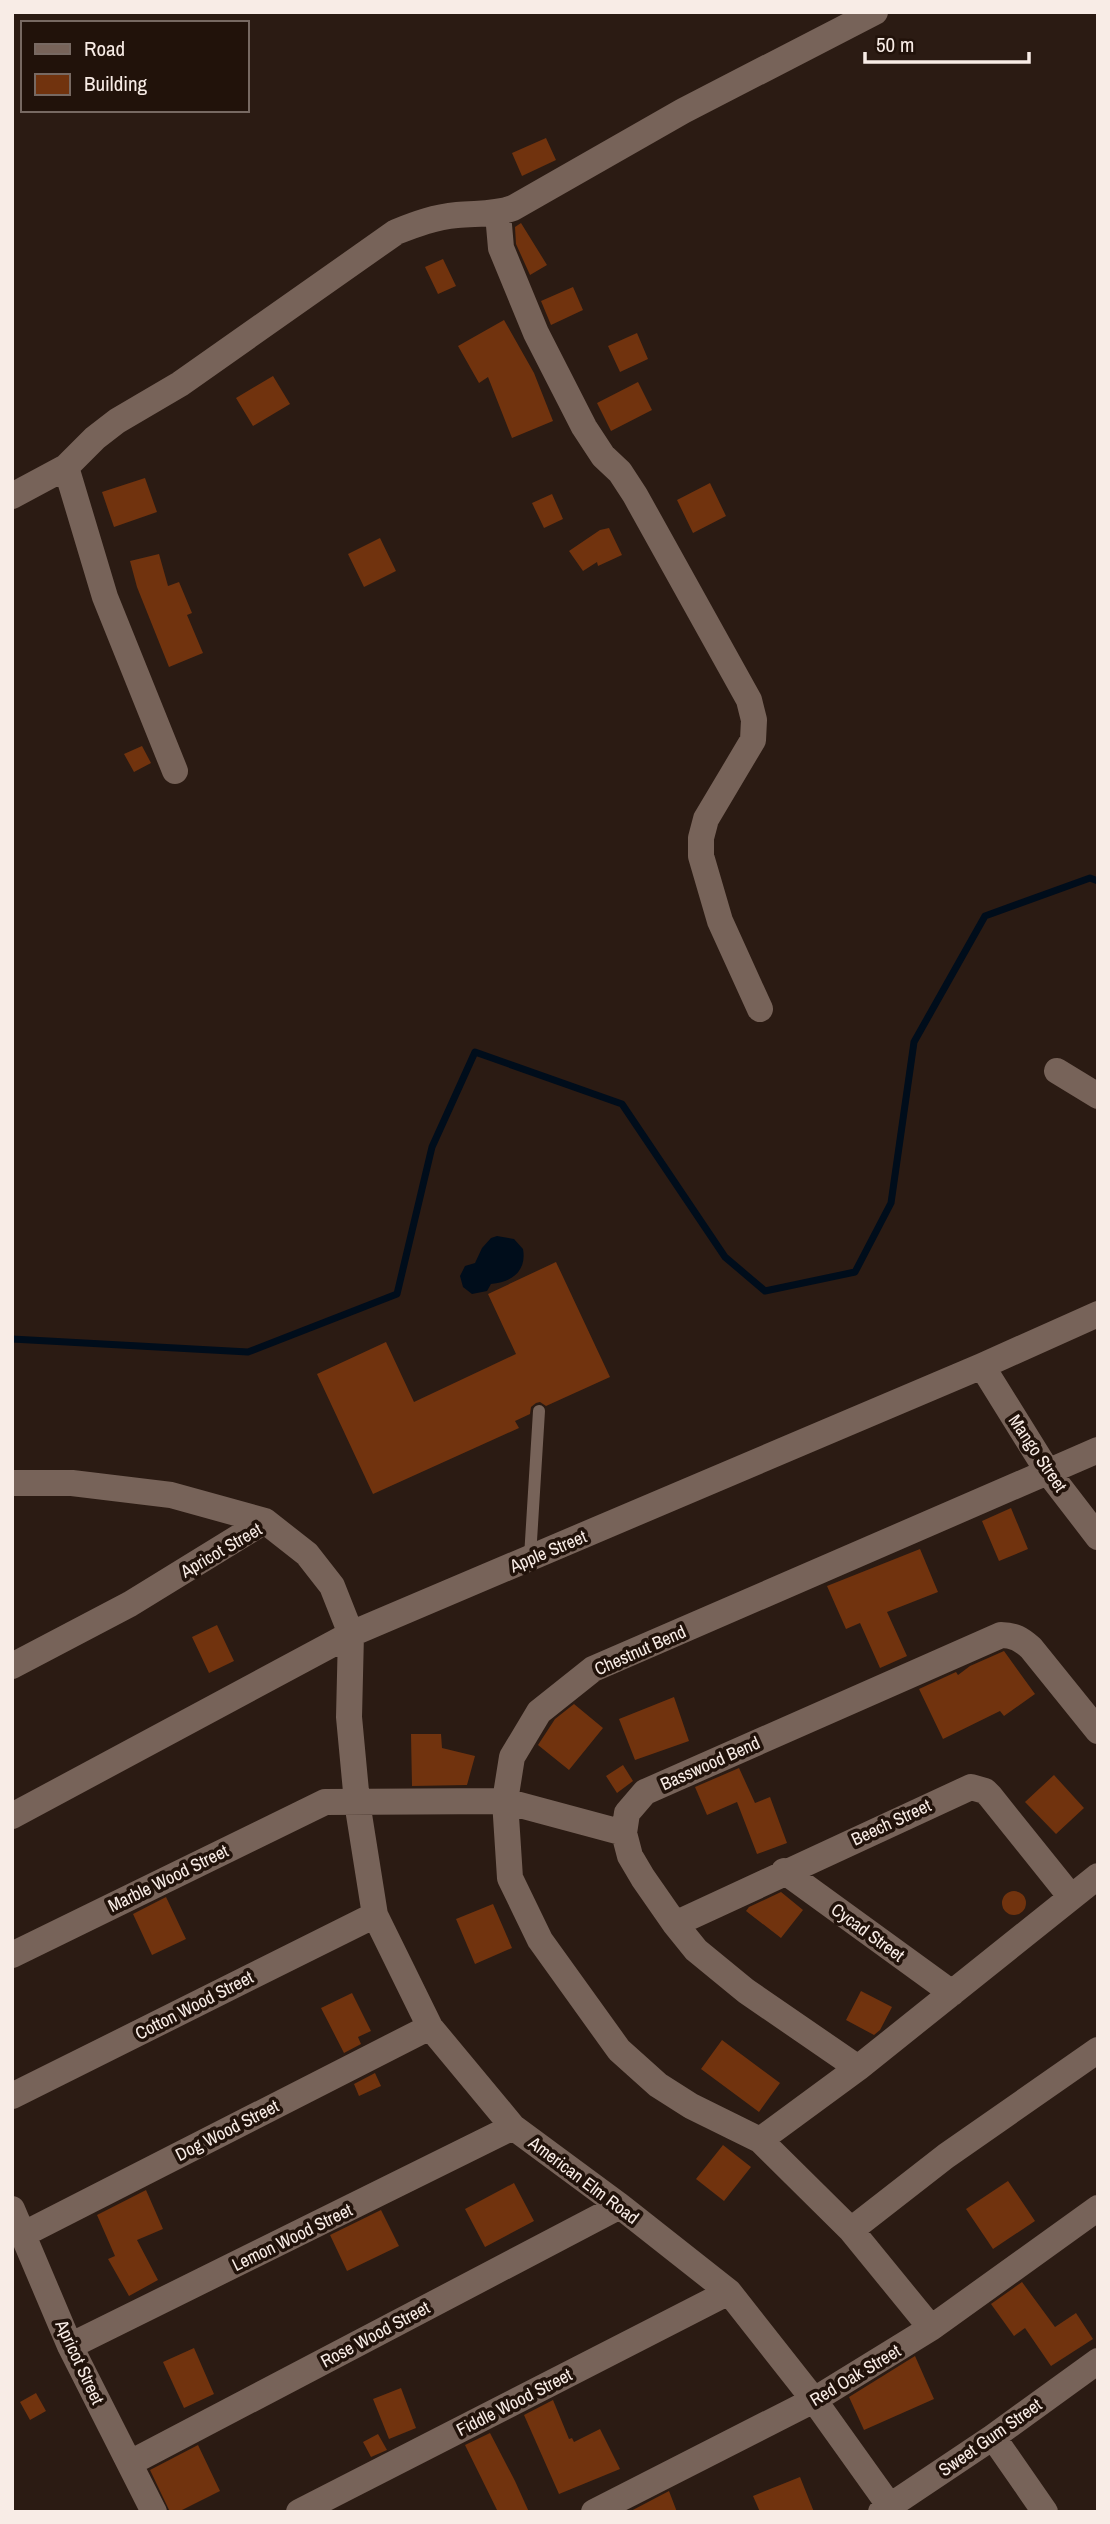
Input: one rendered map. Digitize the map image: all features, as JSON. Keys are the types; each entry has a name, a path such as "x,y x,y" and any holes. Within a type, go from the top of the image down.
{"street":[{"path":"12,496 66,467 95,438 117,421 191,376 396,232 425,220 456,215 498,214 528,201 683,111 876,12"},
{"path":"498,214 501,248 510,275 584,428 635,495 749,700 754,720 752,740 706,819 701,838 701,856 720,921 760,1009"},
{"path":"66,467 105,597 175,771"},
{"path":"1057,1071 1098,1096"},
{"name":"Apple Street","path":"12,1816 351,1634 982,1366 1098,1314"},
{"name":"Mango Street","path":"982,1366 1048,1472 1098,1537"},
{"name":"Chestnut Bend","path":"931,2328 850,2230 760,2140 658,2085 619,2050 540,1940 510,1878 505,1801 512,1757 539,1712 593,1669 1098,1450"},
{"path":"12,1483 72,1483 171,1495 265,1521"},
{"name":"Apricot Street","path":"12,1666 130,1604 265,1521 307,1554 332,1586 351,1634 349,1717 357,1802"},
{"name":"Basswood Bend","path":"624,1833 627,1812 645,1792 1001,1635 1022,1639 1031,1647 1098,1731"},
{"name":"Beech Street","path":"675,1924 784,1871 971,1787 985,1791 990,1796 1071,1897"},
{"path":"357,1802 505,1801 624,1833 631,1856 643,1878 696,1950 746,1992 858,2068"},
{"name":"Marble Wood Street","path":"12,1955 325,1802 357,1802"},
{"name":"American Elm Road","path":"357,1802 375,1915 430,2027 513,2127 620,2206 729,2292 814,2400 889,2510"},
{"name":"Cycad Street","path":"784,1871 952,1993"},
{"path":"760,2140 858,2068 1098,1876"},
{"name":"Cotton Wood Street","path":"12,2096 375,1915"},
{"name":"Dog Wood Street","path":"24,2234 430,2027"},
{"path":"850,2230 946,2156 1098,2050"},
{"name":"Lemon Wood Street","path":"70,2346 513,2127"},
{"name":"Rose Wood Street","path":"130,2463 620,2206"},
{"name":"Red Oak Street","path":"594,2512 814,2400 931,2328 1098,2208"},
{"name":"Apricot Street","path":"12,2209 70,2346 154,2512"},
{"name":"Fiddle Wood Street","path":"299,2512 729,2292"},
{"name":"Sweet Gum Street","path":"889,2510 1098,2361"},
{"path":"993,2437 1045,2512"}],"lane":[{"path":"530,1558 539,1411"}],"water":[{"path":"497,1236 514,1239 523,1249 523,1263 511,1278 491,1284 487,1291 472,1294 463,1287 460,1276 465,1266 475,1263 482,1248 491,1238"}],"building":[{"path":"546,138 556,160 522,176 512,153"},
{"path":"521,223 547,265 530,275 516,244 515,227"},
{"path":"443,259 456,286 438,294 425,267"},
{"path":"573,287 583,310 551,325 541,301"},
{"path":"504,320 534,373 553,421 512,438 488,377 479,383 458,346"},
{"path":"637,333 648,359 620,372 608,346"},
{"path":"273,376 290,404 253,426 236,398"},
{"path":"638,382 652,410 611,431 597,403"},
{"path":"145,478 157,512 114,527 102,492"},
{"path":"710,483 726,516 693,533 677,500"},
{"path":"552,494 563,519 544,528 532,503"},
{"path":"609,528 622,555 598,566 597,562 583,571 569,551 600,530"},
{"path":"380,538 396,571 364,587 348,554"},
{"path":"159,554 168,586 179,582 192,613 187,615 203,653 169,667 137,587 130,561"},
{"path":"142,746 151,763 134,772 124,754"},
{"path":"556,1262 610,1377 546,1406 540,1402 536,1403 531,1407 530,1414 515,1421 519,1428 373,1494 317,1374 386,1342 414,1402 516,1354 488,1294"},
{"path":"1011,1508 1028,1549 999,1561 982,1521"},
{"path":"920,1549 938,1592 887,1612 907,1656 880,1668 860,1623 846,1629 827,1586"},
{"path":"217,1625 234,1661 209,1673 192,1637"},
{"path":"1004,1651 1035,1694 1004,1716 1000,1711 943,1739 919,1689 956,1672 958,1675 970,1666"},
{"path":"674,1697 689,1741 635,1760 619,1719"},
{"path":"574,1704 603,1728 569,1770 538,1745 555,1719"},
{"path":"411,1734 441,1734 442,1748 475,1756 467,1785 412,1786"},
{"path":"623,1765 633,1781 617,1793 606,1776"},
{"path":"739,1768 755,1803 770,1797 787,1843 757,1854 737,1802 707,1815 695,1787"},
{"path":"1054,1775 1084,1808 1056,1834 1025,1802"},
{"path":"1014,1891 1025,1898 1026,1903 1019,1914 1014,1915 1003,1908 1002,1903 1009,1892"},
{"path":"781,1892 803,1910 781,1938 746,1911"},
{"path":"166,1897 186,1939 152,1955 133,1914"},
{"path":"493,1904 512,1948 475,1964 456,1919"},
{"path":"861,1991 892,2007 880,2030 874,2035 846,2020"},
{"path":"352,1993 371,2031 358,2037 361,2044 344,2053 321,2008"},
{"path":"722,2040 780,2083 759,2112 701,2069"},
{"path":"375,2073 381,2086 359,2096 354,2084"},
{"path":"723,2145 751,2167 724,2201 696,2179"},
{"path":"1008,2181 1035,2221 993,2249 966,2209"},
{"path":"514,2183 534,2221 485,2247 465,2209"},
{"path":"146,2190 163,2229 137,2240 158,2280 129,2296 108,2259 115,2256 97,2215"},
{"path":"381,2210 399,2246 347,2271 330,2235"},
{"path":"1022,2282 1055,2327 1076,2313 1093,2339 1051,2366 1025,2328 1014,2336 991,2304"},
{"path":"194,2348 214,2394 184,2408 163,2362"},
{"path":"915,2356 934,2399 864,2430 849,2397"},
{"path":"401,2388 416,2428 389,2439 373,2399"},
{"path":"36,2393 46,2411 30,2420 20,2402"},
{"path":"553,2400 569,2439 572,2438 574,2442 600,2429 620,2469 559,2494 524,2415"},
{"path":"490,2433 529,2512 498,2512 465,2445"},
{"path":"378,2434 387,2450 371,2457 363,2442"},
{"path":"198,2445 220,2491 178,2512 170,2512 150,2470"},
{"path":"800,2477 814,2512 760,2512 753,2496"},
{"path":"669,2491 677,2512 629,2512"}],"waterway":[{"path":"12,1339 248,1352 397,1294 432,1147 475,1052 622,1104 725,1257 765,1291 855,1272 891,1203 914,1042 985,916 1090,878 1098,881"}]}
